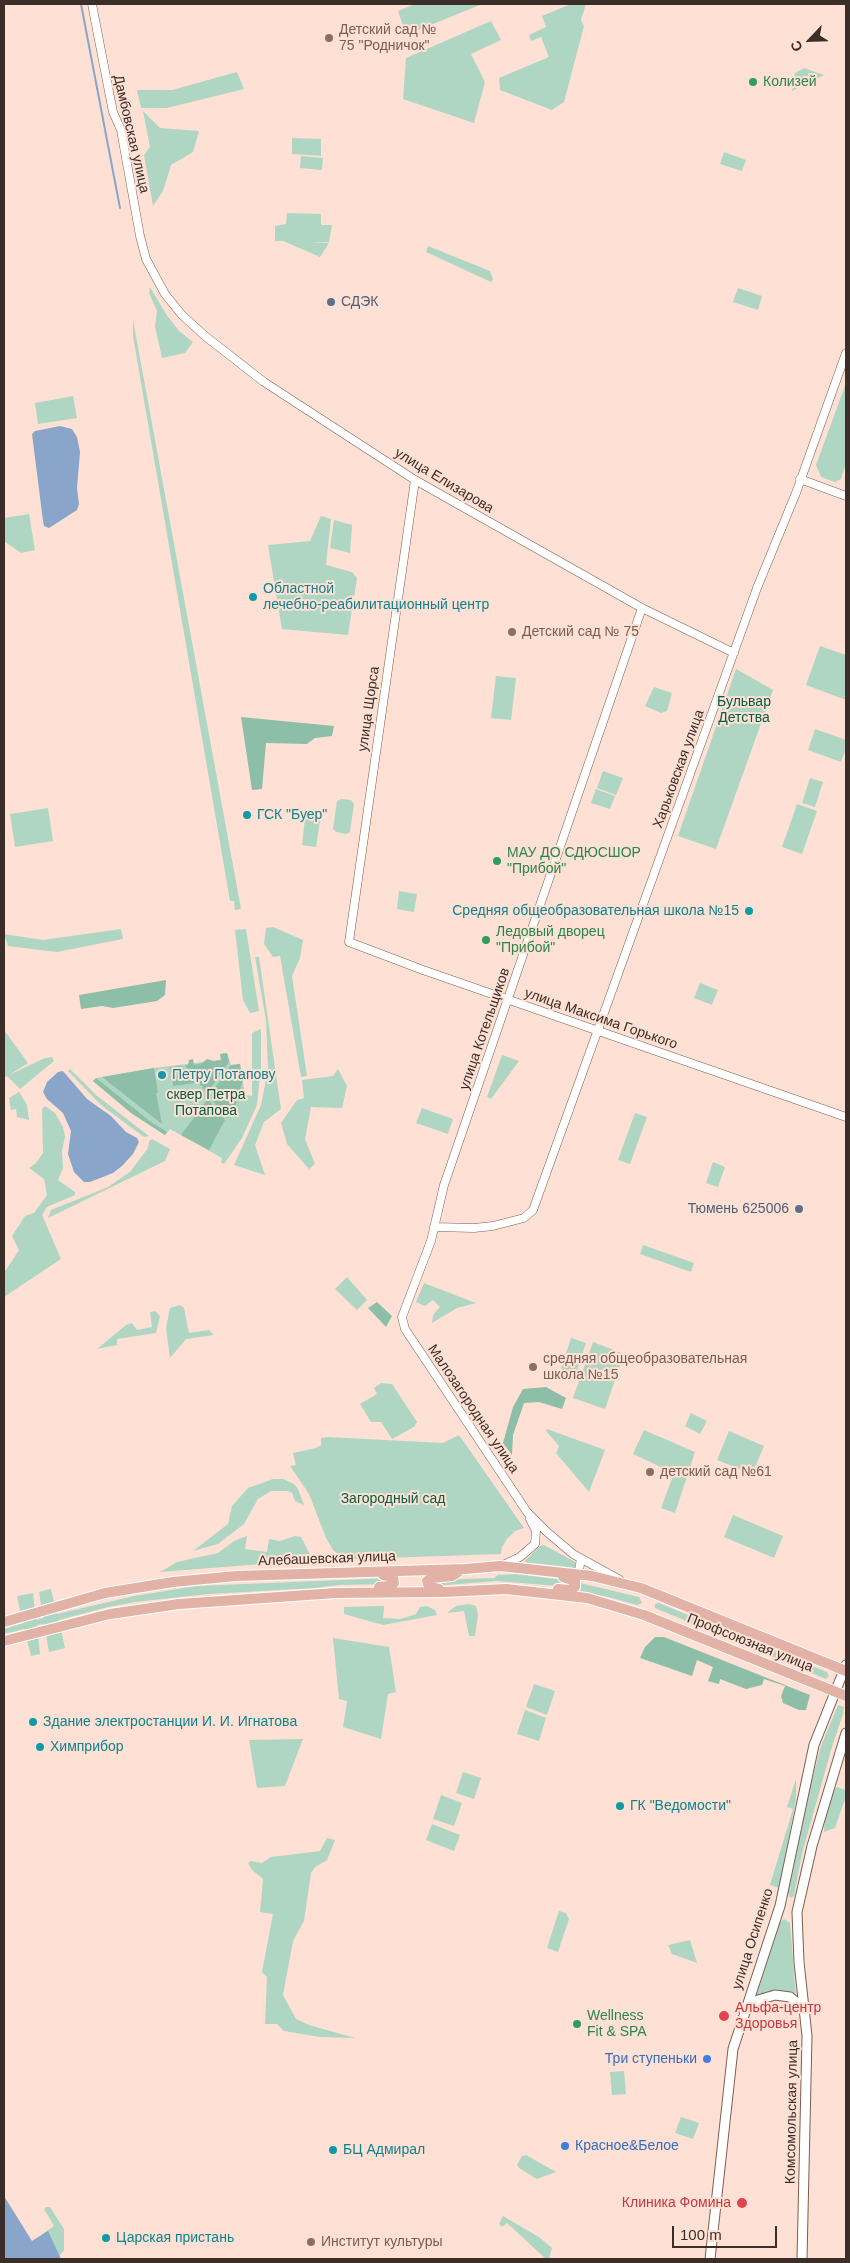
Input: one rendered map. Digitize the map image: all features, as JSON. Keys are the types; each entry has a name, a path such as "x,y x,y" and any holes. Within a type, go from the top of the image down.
{"main road":[{"name":"Алебашевская улица","path":"5,1622 138,1587 198,1579 500,1566 550,1570 577,1579 626,1583 653,1592"},
{"path":"444,1592 439,1588 429,1587 427,1581 432,1578 452,1576 465,1569"},
{"path":"350,1594 366,1587 390,1586 394,1583 393,1577 390,1575 376,1575 368,1572"},
{"path":"7,1640 110,1614 179,1604 350,1594 506,1589 530,1591 540,1588 570,1590 573,1589 577,1579"},
{"name":"Профсоюзная улица","path":"530,1591 587,1598 644,1615 846,1696"},
{"name":"Профсоюзная улица","path":"653,1592 845,1669"},
{"name":"улица Осипенко","path":"710,2259 733,2049 780,1906 814,1745 834,1691 845,1669"},
{"name":"Комсомольская улица","path":"802,2259 807,2036 797,1937 798,1912 812,1846 846,1734"},
{"path":"744,2011 758,2000 775,1995 790,1997 805,2009"}],"street":[{"name":"Дамбовская улица","path":"92,4 113,112 121,130 140,236 146,259 165,294"},
{"name":"улица Елизарова","path":"165,294 204,336 236,362 415,480 642,608 734,653"},
{"name":"Харьковская улица","path":"434,1227 474,1228 499,1225 524,1218 533,1210 734,653 846,354"},
{"path":"800,479 846,496"},
{"name":"улица Щорса","path":"349,942 415,480"},
{"name":"улица Котельщиков","path":"402,1317 431,1242 444,1185 642,608"},
{"name":"улица Максима Горького","path":"349,942 508,1000 846,1117"},
{"name":"Малозагородная улица","path":"402,1317 405,1328 528,1512 553,1538 581,1559 626,1583"},
{"name":"Малозагородная улица","path":"500,1566 520,1557 535,1544 536,1531 528,1512"},
{"path":"577,1579 581,1559"}],"green space":[{"path":"415,4 480,5 406,35 398,11"},
{"path":"571,4 586,4 581,20 584,26 564,102 552,110 500,90 499,78 549,57 541,37 531,41 529,35 546,27 542,16"},
{"path":"491,21 501,40 471,54 485,82 474,123 403,99 406,58"},
{"path":"804,68 824,75 792,91 795,73"},
{"path":"237,72 244,89 167,108 141,108 137,90 172,90"},
{"path":"143,111 160,128 199,131 193,152 171,165 163,191 153,206 144,155 150,147"},
{"path":"292,138 321,139 321,156 292,154"},
{"path":"724,152 746,160 742,171 720,164"},
{"path":"301,156 323,158 322,170 300,168"},
{"path":"287,213 321,214 321,225 332,225 329,242 310,242 329,243 320,257 283,241 275,241 275,226 286,224"},
{"path":"428,246 490,271 493,279 491,282 426,252"},
{"path":"150,287 179,331 193,342 185,353 162,358 155,326 157,311 149,293"},
{"path":"738,288 762,296 758,310 733,302"},
{"path":"133,320 241,909 235,910 234,901 230,901 133,336"},
{"path":"846,383 846,463 841,479 835,482 821,477 816,465"},
{"path":"73,396 77,418 38,424 35,403"},
{"path":"29,514 35,550 21,553 4,541 4,518"},
{"path":"321,516 331,519 326,565 352,572 357,578 348,635 282,629 268,545 310,541"},
{"path":"334,520 352,525 350,553 330,548"},
{"path":"820,646 846,655 846,700 806,685"},
{"name":"Бульвар Детства","path":"736,669 773,690 716,849 678,836"},
{"path":"496,676 516,678 511,720 491,718"},
{"path":"654,687 672,693 667,711 661,713 645,706"},
{"path":"241,717 334,726 332,736 315,738 307,744 266,743 262,789 252,790"},
{"path":"815,729 846,740 846,748 841,762 808,750"},
{"path":"603,771 623,778 616,795 597,788"},
{"path":"810,778 823,782 815,807 802,803"},
{"path":"596,789 615,796 610,809 591,803"},
{"path":"341,799 351,800 354,804 350,832 346,834 336,832 333,829 337,801"},
{"path":"797,804 817,811 802,854 782,847"},
{"path":"48,808 53,841 15,847 10,814"},
{"path":"305,819 320,821 316,847 302,845"},
{"path":"399,891 417,894 414,912 397,909"},
{"path":"273,927 303,940 300,958 292,976 307,1076 301,1077 280,956 273,957 264,944 266,928"},
{"path":"121,929 123,939 57,952 8,946 4,934 43,940"},
{"path":"246,929 259,1011 250,1013 243,1000 235,930"},
{"path":"255,957 259,957 281,1109 264,1122 255,1145 265,1175 234,1165 261,1105 268,1070 266,1020"},
{"path":"166,980 165,995 157,1001 113,1008 102,1006 81,1009 79,995"},
{"path":"700,983 718,990 712,1005 694,998"},
{"name":"сквер Петра Потапова","path":"261,1029 261,1066 257,1105 242,1138 224,1164 221,1162 222,1158 170,1129 165,1135 131,1113 93,1081 96,1078 154,1068 221,1060 220,1054 227,1053 231,1065 240,1064 245,1095 252,1096 252,1033"},
{"path":"4,1030 28,1063 9,1075 45,1058 52,1057 54,1061 20,1089 7,1076 4,1077"},
{"path":"227,1053 229,1062 207,1093 185,1065 188,1065 189,1060 193,1059 194,1065 202,1063 207,1059 221,1060 220,1054"},
{"path":"502,1055 519,1061 491,1099 487,1097"},
{"path":"240,1064 243,1080 233,1114 227,1118 209,1096 231,1065"},
{"path":"181,1066 195,1083 173,1086 170,1067"},
{"path":"154,1068 158,1093 156,1093 162,1124 102,1077"},
{"path":"70,1069 96,1095 149,1136 144,1137 101,1105 68,1071"},
{"path":"338,1069 347,1086 342,1108 311,1107 305,1139 315,1164 309,1169 287,1144 281,1123 297,1100 304,1098 302,1080 333,1076"},
{"path":"96,1078 151,1122 167,1132 165,1135 131,1113 93,1081"},
{"path":"19,1092 27,1105 29,1120 17,1117 16,1109 11,1110 9,1098"},
{"path":"208,1099 225,1120 209,1150 181,1135"},
{"path":"45,1106 55,1113 63,1127 65,1137 62,1151 63,1168 58,1180 75,1192 75,1195 47,1207 42,1215 61,1259 4,1297 4,1273 19,1250 12,1236 25,1216 34,1213 47,1195 44,1179 29,1168 36,1163 43,1153 42,1109"},
{"path":"422,1108 453,1119 448,1134 416,1123"},
{"path":"635,1113 647,1117 630,1164 618,1160"},
{"path":"152,1139 170,1149 165,1161 48,1218 51,1210 108,1187 130,1172 148,1148 149,1141"},
{"path":"713,1162 725,1167 718,1187 706,1183"},
{"path":"643,1245 694,1263 691,1272 640,1254"},
{"path":"347,1277 367,1300 357,1310 335,1289"},
{"path":"424,1283 476,1303 457,1308 432,1323 433,1315 440,1307 433,1300 425,1306 416,1302"},
{"path":"377,1302 392,1316 386,1327 368,1308"},
{"path":"180,1305 184,1308 189,1333 209,1330 214,1335 186,1339 170,1358 166,1328 170,1308"},
{"path":"155,1311 160,1316 156,1333 117,1339 117,1345 97,1349 126,1325 132,1323 137,1330 152,1327 150,1312"},
{"path":"571,1338 586,1343 576,1374 561,1369"},
{"path":"593,1342 624,1354 605,1409 573,1398"},
{"path":"381,1383 392,1384 417,1422 414,1427 392,1439 381,1422 371,1422 360,1404 377,1394 374,1388"},
{"path":"546,1387 566,1398 562,1409 539,1402 524,1403 513,1435 512,1455 503,1443 513,1407 523,1389"},
{"path":"691,1413 707,1421 700,1434 685,1426"},
{"path":"547,1429 605,1450 589,1492 556,1453 559,1446 546,1431"},
{"path":"644,1430 695,1452 675,1513 661,1508 674,1473 633,1454"},
{"path":"729,1431 764,1446 752,1474 717,1460"},
{"name":"Загородный сад","path":"459,1435 524,1528 515,1531 507,1539 502,1547 501,1554 354,1559 342,1557 333,1550 326,1538 309,1494 290,1466 296,1465 293,1453 316,1448 321,1445 321,1438 443,1443"},
{"path":"273,1479 283,1479 294,1484 304,1505 295,1501 292,1493 288,1491 271,1491 258,1499 244,1524 218,1544 193,1551 228,1524 232,1506 248,1488"},
{"path":"733,1515 783,1536 774,1558 724,1537"},
{"path":"247,1536 245,1549 267,1552 269,1539 280,1541 295,1536 301,1537 313,1560 160,1572 177,1562 218,1553 234,1541"},
{"path":"544,1545 575,1562 575,1568 524,1562 540,1546"},
{"path":"516,1574 571,1581 569,1587 497,1581 434,1586 432,1580 494,1578 498,1575"},
{"path":"389,1578 389,1584 339,1585 209,1594 135,1602 108,1607 59,1620 65,1648 49,1652 44,1624 37,1625 40,1654 31,1656 24,1629 4,1634 4,1629 23,1623 17,1596 33,1593 36,1620 43,1618 39,1592 51,1589 57,1614 134,1596 196,1586"},
{"path":"580,1583 639,1597 642,1603 637,1605 608,1597 574,1591"},
{"path":"659,1603 827,1672 829,1676 826,1679 655,1608 655,1604"},
{"path":"469,1604 476,1606 478,1615 475,1636 469,1636 464,1611 447,1613 456,1606"},
{"path":"384,1606 383,1618 401,1619 416,1614 420,1607 427,1606 435,1610 437,1615 383,1625 344,1614 344,1607"},
{"path":"655,1637 664,1637 810,1695 806,1710 799,1710 783,1703 781,1696 785,1686 764,1679 762,1685 746,1689 720,1679 719,1684 708,1681 713,1667 697,1660 692,1676 640,1658 645,1647"},
{"path":"333,1638 389,1647 396,1692 388,1694 381,1739 343,1727 347,1701 339,1699"},
{"path":"534,1684 555,1691 547,1715 526,1707"},
{"path":"838,1705 844,1707 843,1714 802,1854 794,1896 790,1898 788,1894 811,1783 821,1746"},
{"path":"525,1710 546,1718 539,1741 517,1734"},
{"path":"303,1739 285,1786 257,1788 249,1740"},
{"path":"463,1772 481,1778 474,1799 456,1793"},
{"path":"796,1779 796,1799 779,1888 770,1885 793,1809 787,1807"},
{"path":"837,1787 846,1790 846,1796 835,1828 824,1832 825,1816 834,1790"},
{"path":"441,1795 462,1803 454,1826 433,1819"},
{"path":"432,1824 460,1835 454,1851 426,1840"},
{"path":"327,1838 335,1840 327,1860 315,1867 311,1873 304,1921 293,1941 283,1995 296,2019 309,2025 355,2038 320,2037 284,2031 277,2024 265,2024 267,1977 262,1972 273,1914 260,1912 263,1879 252,1870 248,1863 251,1861 262,1863 271,1857 320,1851"},
{"path":"559,1911 566,1913 569,1919 558,1952 547,1948"},
{"path":"784,1919 790,1923 796,1996 791,1993 755,2000 780,1922"},
{"path":"690,1940 697,1963 672,1954 668,1945"},
{"path":"624,2071 626,2094 612,2095 610,2072"},
{"path":"681,2117 699,2123 693,2139 675,2133"},
{"path":"526,2155 556,2172 537,2179 517,2165 522,2156"},
{"path":"50,2207 64,2229 64,2250 58,2258 53,2258 41,2235 54,2226 44,2209"},
{"path":"503,2216 539,2237 552,2248 549,2259 546,2259 507,2223 502,2227 499,2224"}],"water":[{"path":"60,426 72,429 77,437 80,452 77,488 79,504 77,510 49,528 44,526 43,521 32,434 35,431"},
{"path":"63,1071 87,1099 111,1116 126,1132 137,1138 139,1142 133,1154 122,1166 113,1173 90,1182 84,1182 74,1172 68,1154 71,1131 63,1113 47,1099 43,1092 47,1082 58,1072"},
{"path":"4,2196 32,2241 48,2231 61,2259 4,2259"}],"waterway":[{"path":"81,4 120,208"}],"place":[{"name":"Детский сад № 75 \"Родничок\"","path":"329,38"},
{"name":"Колизей","path":"753,82"},
{"name":"СДЭК","path":"331,302"},
{"name":"Областной лечебно-реабилитационный центр","path":"253,597"},
{"name":"Детский сад № 75","path":"512,632"},
{"name":"ГСК \"Буер\"","path":"247,815"},
{"name":"МАУ ДО СДЮСШОР \"Прибой\"","path":"497,861"},
{"name":"Средняя общеобразовательная школа №15","path":"749,911"},
{"name":"Ледовый дворец \"Прибой\"","path":"486,940"},
{"name":"Петру Потапову","path":"162,1075"},
{"name":"Тюмень 625006","path":"799,1209"},
{"name":"средняя общеобразовательная школа №15","path":"533,1367"},
{"name":"детский сад №61","path":"650,1472"},
{"name":"Здание электростанции И. И. Игнатова","path":"33,1722"},
{"name":"Химприбор","path":"40,1747"},
{"name":"ГК \"Ведомости\"","path":"620,1806"},
{"name":"Альфа-центр Здоровья","path":"724,2016"},
{"name":"Wellness Fit & SPA","path":"577,2024"},
{"name":"Три ступеньки","path":"707,2059"},
{"name":"Красное&Белое","path":"565,2146"},
{"name":"БЦ Адмирал","path":"333,2150"},
{"name":"Клиника Фомина","path":"742,2203"},
{"name":"Царская пристань","path":"106,2238"},
{"name":"Институт культуры","path":"311,2242"}]}
